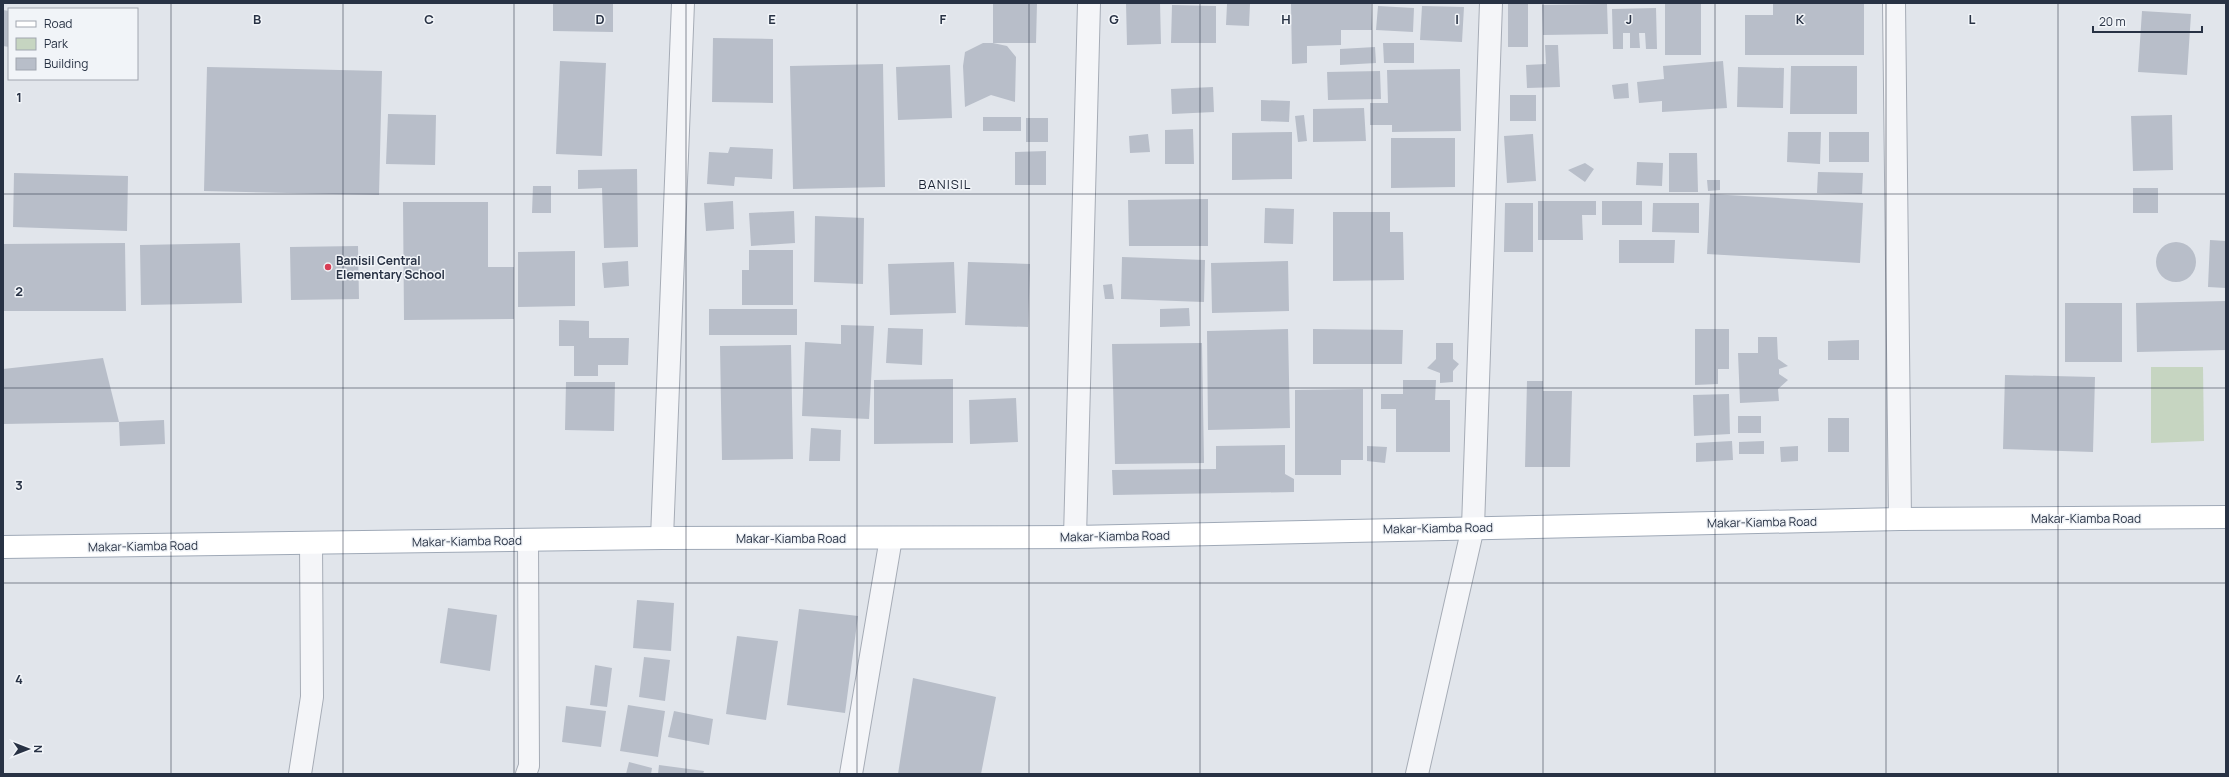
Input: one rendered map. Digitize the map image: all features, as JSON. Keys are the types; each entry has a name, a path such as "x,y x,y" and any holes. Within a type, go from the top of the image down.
{"main road":[{"name":"Makar-Kiamba Road","path":"3,547 662,538 1075,537 1472,527 1900,519 2226,517"}],"street":[{"path":"662,538 683,3"},
{"path":"1075,537 1089,3"},
{"path":"1417,774 1472,527 1490,3"},
{"path":"1894,3 1900,519"},
{"path":"852,774 891,538"},
{"path":"300,774 312,697 311,543"}],"lane":[{"path":"526,774 529,766 528,540"}],"green space":[{"path":"2151,367 2203,367 2204,441 2151,443"}],"building":[{"path":"553,3 613,3 613,32 553,31"},
{"path":"993,3 1037,3 1036,43 993,43"},
{"path":"1126,3 1160,3 1161,44 1127,45"},
{"path":"1291,3 1371,3 1372,30 1341,30 1341,45 1307,46 1307,63 1292,64"},
{"path":"1508,3 1528,3 1528,47 1508,47"},
{"path":"1773,3 1864,3 1864,55 1745,55 1745,15 1773,15"},
{"path":"1227,4 1250,4 1249,26 1226,25"},
{"path":"1607,4 1608,34 1543,35 1542,5"},
{"path":"1665,4 1701,4 1701,55 1665,55"},
{"path":"1172,5 1216,6 1216,43 1171,43"},
{"path":"1378,6 1414,8 1413,32 1376,30"},
{"path":"1422,6 1464,7 1462,42 1420,40"},
{"path":"1656,8 1657,49 1646,49 1645,33 1639,33 1640,48 1630,48 1630,33 1623,33 1623,49 1613,49 1612,9"},
{"path":"3,10 8,11 8,47 3,46"},
{"path":"2142,11 2191,14 2187,75 2138,72"},
{"path":"713,38 773,39 773,103 712,102"},
{"path":"983,43 993,43 1007,46 1016,57 1015,102 991,95 965,107 963,66 965,52"},
{"path":"1383,43 1414,43 1414,63 1384,63"},
{"path":"1545,45 1558,45 1560,87 1527,88 1526,65 1546,64"},
{"path":"1375,47 1376,63 1340,65 1340,49"},
{"path":"560,61 606,63 602,156 556,154"},
{"path":"1723,61 1727,108 1662,112 1662,101 1639,103 1637,82 1664,79 1663,66"},
{"path":"883,64 885,187 793,189 790,66"},
{"path":"950,65 952,118 898,120 896,67"},
{"path":"1791,66 1857,66 1857,114 1790,114"},
{"path":"207,67 382,71 379,195 204,191"},
{"path":"1738,67 1784,68 1783,108 1737,107"},
{"path":"1460,69 1461,131 1392,132 1392,125 1370,125 1370,103 1388,103 1387,70"},
{"path":"1380,71 1381,99 1328,100 1327,72"},
{"path":"1628,83 1629,98 1614,99 1612,85"},
{"path":"1213,87 1214,112 1172,114 1171,89"},
{"path":"1510,95 1536,95 1536,121 1510,121"},
{"path":"1261,100 1290,101 1289,122 1261,121"},
{"path":"1364,108 1366,141 1313,142 1313,109"},
{"path":"388,114 436,115 435,165 386,164"},
{"path":"1304,115 1307,141 1298,142 1295,116"},
{"path":"2172,115 2173,170 2133,171 2131,116"},
{"path":"983,117 1021,117 1021,131 983,131"},
{"path":"1026,118 1048,118 1048,142 1026,142"},
{"path":"1193,129 1194,164 1165,164 1165,130"},
{"path":"1292,132 1292,179 1232,180 1232,133"},
{"path":"1788,132 1821,132 1820,164 1787,162"},
{"path":"1829,132 1869,132 1869,162 1829,162"},
{"path":"1148,134 1150,152 1130,153 1129,136"},
{"path":"1533,134 1536,181 1507,183 1504,136"},
{"path":"1391,138 1455,138 1455,187 1391,188"},
{"path":"730,147 773,149 772,179 735,177 734,186 707,184 709,152 728,153"},
{"path":"1046,151 1046,185 1015,185 1015,152"},
{"path":"1669,153 1697,153 1698,192 1669,192"},
{"path":"1637,162 1663,163 1662,186 1636,185"},
{"path":"1585,163 1594,169 1585,182 1568,170"},
{"path":"637,169 638,247 604,248 602,188 578,189 578,170"},
{"path":"1818,172 1863,173 1862,194 1817,193"},
{"path":"14,173 128,176 127,231 13,227"},
{"path":"1707,180 1720,180 1720,190 1708,191"},
{"path":"533,186 551,186 551,213 532,213"},
{"path":"2133,188 2158,188 2158,213 2133,213"},
{"path":"1710,194 1863,203 1860,263 1707,254"},
{"path":"1208,199 1208,246 1129,246 1128,200"},
{"path":"733,201 734,229 706,231 704,203"},
{"path":"1538,201 1596,201 1596,215 1582,215 1583,240 1538,240"},
{"path":"1602,201 1642,201 1642,225 1602,225"},
{"path":"403,202 488,202 488,267 514,267 514,319 404,320"},
{"path":"1505,203 1533,203 1533,252 1504,252"},
{"path":"1653,203 1699,203 1699,233 1652,232"},
{"path":"1265,208 1294,209 1293,244 1264,243"},
{"path":"794,211 795,243 751,246 749,213"},
{"path":"1333,212 1390,212 1390,232 1403,232 1404,280 1333,281"},
{"path":"815,216 864,218 863,284 814,282"},
{"path":"1619,240 1675,240 1674,263 1619,263"},
{"path":"2210,240 2226,241 2226,288 2208,287"},
{"path":"2176,242 2184,244 2190,248 2194,254 2196,262 2194,270 2190,276 2184,280 2176,282 2168,280 2162,276 2158,270 2156,262 2158,254 2162,248 2168,244"},
{"path":"125,243 126,311 3,311 3,244"},
{"path":"240,243 242,303 141,305 140,245"},
{"path":"358,246 359,299 291,300 290,247"},
{"path":"749,250 793,250 793,305 742,305 742,270 749,270"},
{"path":"575,251 575,306 518,307 518,252"},
{"path":"1122,257 1205,260 1204,302 1121,299"},
{"path":"628,261 629,286 604,288 602,263"},
{"path":"1288,261 1289,311 1212,313 1211,263"},
{"path":"954,262 956,313 890,315 888,264"},
{"path":"968,262 1030,264 1028,327 965,325"},
{"path":"1112,284 1114,299 1105,299 1103,285"},
{"path":"2226,301 2226,350 2137,352 2136,303"},
{"path":"2065,303 2122,303 2122,362 2065,362"},
{"path":"1189,308 1190,326 1160,327 1160,309"},
{"path":"709,309 797,309 797,335 709,335"},
{"path":"559,320 589,321 589,338 629,338 628,365 598,365 598,376 574,376 574,346 559,346"},
{"path":"841,325 874,326 869,419 802,416 805,342 841,344"},
{"path":"888,328 923,329 922,365 886,363"},
{"path":"1288,329 1290,428 1208,430 1207,331"},
{"path":"1313,329 1403,330 1402,364 1313,364"},
{"path":"1695,329 1729,329 1729,369 1718,369 1718,384 1695,385"},
{"path":"1758,337 1777,337 1778,359 1788,366 1779,369 1779,374 1788,380 1778,389 1779,401 1740,403 1738,353 1758,353"},
{"path":"1859,340 1859,360 1828,360 1828,341"},
{"path":"1202,343 1204,463 1115,464 1112,344"},
{"path":"1436,343 1453,343 1453,359 1459,364 1453,371 1453,382 1440,383 1440,373 1427,368 1436,359"},
{"path":"791,345 793,459 722,460 720,346"},
{"path":"103,358 119,422 3,424 3,369"},
{"path":"2005,375 2095,377 2093,452 2003,449"},
{"path":"953,379 953,443 874,444 874,380"},
{"path":"1403,380 1436,380 1435,400 1450,400 1450,452 1396,452 1396,409 1381,409 1381,394 1403,394"},
{"path":"1527,381 1543,381 1543,391 1572,391 1570,467 1525,467"},
{"path":"566,382 615,382 614,431 565,430"},
{"path":"1363,389 1363,460 1341,460 1341,475 1295,475 1295,390"},
{"path":"1729,394 1730,434 1694,436 1693,395"},
{"path":"1016,398 1018,442 970,444 969,400"},
{"path":"1738,416 1761,416 1761,433 1738,433"},
{"path":"1828,418 1849,418 1849,452 1828,452"},
{"path":"164,420 165,444 120,446 119,422"},
{"path":"811,428 841,430 840,461 809,461"},
{"path":"1732,441 1733,460 1696,462 1696,443"},
{"path":"1764,441 1764,454 1739,454 1739,442"},
{"path":"1285,445 1285,474 1294,479 1294,492 1113,495 1112,470 1216,469 1216,446"},
{"path":"1367,446 1387,447 1385,463 1367,461"},
{"path":"1798,446 1798,461 1781,462 1780,447"},
{"path":"637,600 674,603 671,651 633,648"},
{"path":"448,608 497,615 490,671 440,663"},
{"path":"799,609 858,616 845,713 787,705"},
{"path":"737,636 778,641 766,720 726,714"},
{"path":"644,657 670,660 665,701 639,697"},
{"path":"595,665 612,668 607,707 590,705"},
{"path":"913,678 996,697 981,774 898,774"},
{"path":"628,705 665,711 658,757 620,751"},
{"path":"566,706 606,711 601,747 562,742"},
{"path":"674,711 713,719 709,745 668,737"},
{"path":"629,762 652,768 651,774 626,774"},
{"path":"659,765 704,771 703,774 658,774"}],"place":[{"name":"Banisil Central Elementary School","path":"328,267"}],"district":[{"name":"BANISIL","path":"945,184"}]}
